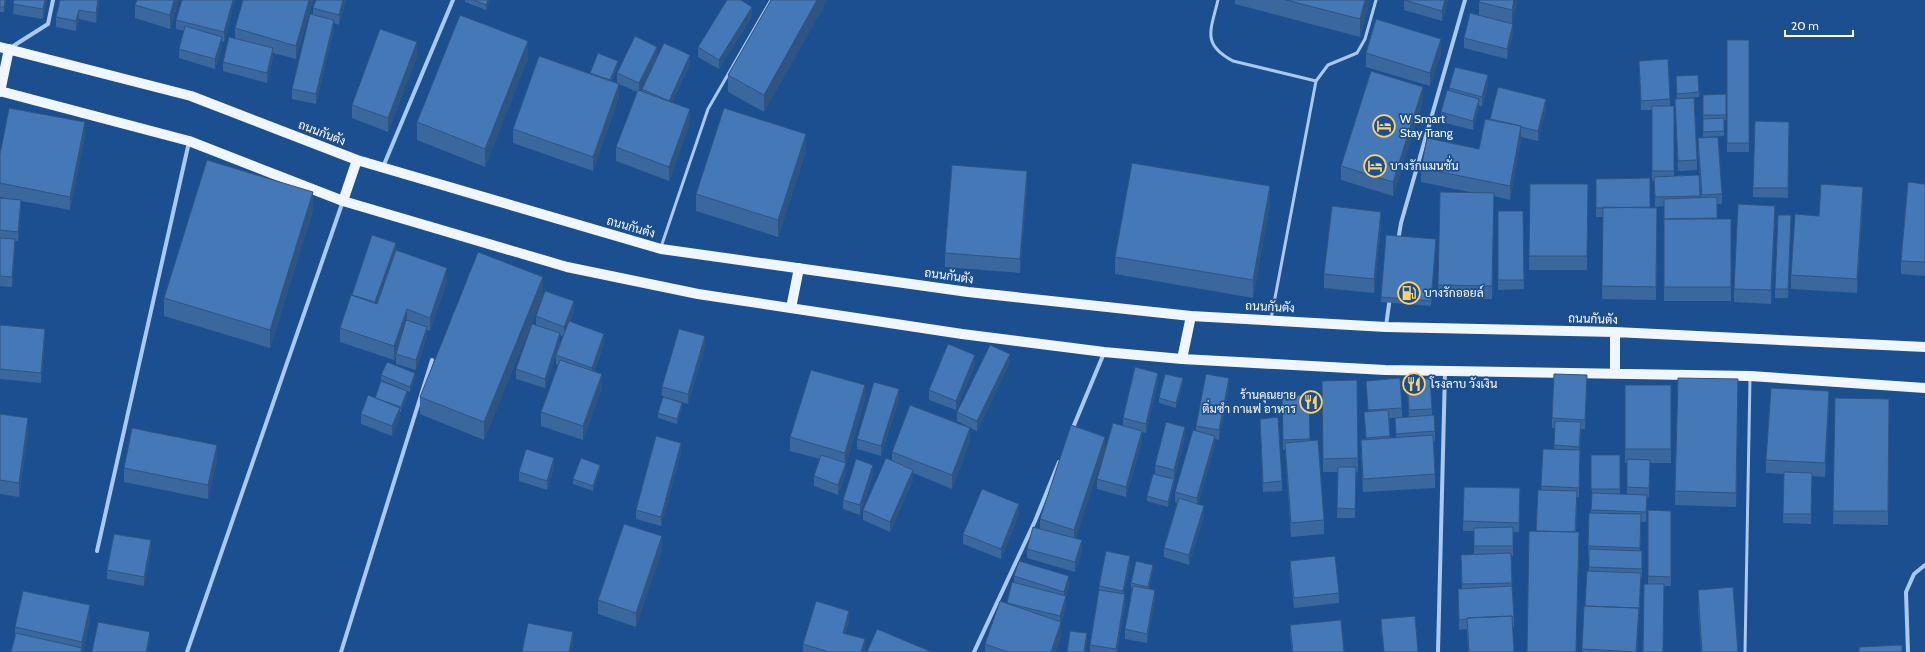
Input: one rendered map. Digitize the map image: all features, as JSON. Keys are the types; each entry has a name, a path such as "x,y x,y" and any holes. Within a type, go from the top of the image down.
{"main road":[{"path":"4,48 0,92 189,141 343,201 567,267 698,294 962,334 1104,352 1182,359 1445,372 1615,372 1750,376 1925,388"},
{"name":"ถนนกันตัง","path":"4,48 191,96 357,160 661,249 968,292 1191,316 1386,327 1615,332 1925,347"},
{"path":"343,201 357,160"},
{"path":"792,308 799,268"},
{"path":"1182,359 1191,316"},
{"path":"1615,332 1615,372"}],"street":[{"path":"4,48 48,24 53,0"},
{"path":"382,168 453,0"},
{"path":"1398,245 1401,223 1465,0"},
{"path":"97,551 189,141"},
{"path":"187,652 343,201"},
{"path":"1386,327 1391,290"},
{"path":"1071,433 1104,352"},
{"path":"341,652 432,360"},
{"path":"1438,652 1445,372"},
{"path":"974,652 1035,521 1062,455"},
{"path":"1908,652 1906,592 1914,574 1925,565"}],"lane":[{"path":"661,249 708,109 771,0"},
{"path":"1218,0 1210,37 1214,47 1222,55 1233,61 1316,81"},
{"path":"1271,320 1316,81 1328,65 1357,53 1365,39 1376,0"},
{"path":"1745,652 1750,376"}],"building":[{"path":"0,0 5,0 4,7 0,7"},
{"path":"14,0 45,0 43,9 13,4"},
{"path":"60,0 98,0 96,13 79,10 76,21 56,17"},
{"path":"137,0 174,0 170,15 135,5"},
{"path":"182,0 233,0 224,32 176,20"},
{"path":"243,0 309,0 296,46 235,28"},
{"path":"316,0 343,0 339,15 313,8"},
{"path":"473,0 488,0 486,5"},
{"path":"727,0 741,0 752,7 719,60 698,47"},
{"path":"771,0 817,0 764,95 728,75"},
{"path":"1286,0 1365,0 1360,19"},
{"path":"1404,0 1445,0 1442,11"},
{"path":"1480,0 1514,0 1512,10 1479,2"},
{"path":"1470,13 1513,24 1507,49 1464,38"},
{"path":"310,14 334,20 316,94 292,89"},
{"path":"460,15 528,41 485,149 417,122"},
{"path":"1376,19 1441,39 1430,73 1366,53"},
{"path":"185,26 222,37 215,59 179,49"},
{"path":"380,29 417,42 388,118 352,105"},
{"path":"635,36 657,47 639,83 617,73"},
{"path":"229,37 273,48 267,73 223,62"},
{"path":"1727,40 1749,40 1749,143 1727,143"},
{"path":"664,43 690,55 669,101 642,89"},
{"path":"598,53 618,61 610,80 590,73"},
{"path":"539,56 619,84 593,157 513,129"},
{"path":"1668,59 1670,99 1641,101 1639,61"},
{"path":"1455,67 1488,75 1482,97 1449,88"},
{"path":"1371,71 1423,87 1393,182 1341,166"},
{"path":"1698,75 1699,92 1677,94 1676,76"},
{"path":"1498,87 1546,99 1538,131 1490,119"},
{"path":"638,90 690,109 669,167 616,147"},
{"path":"1447,90 1479,99 1473,121 1441,112"},
{"path":"1726,94 1726,115 1703,115 1703,95"},
{"path":"1694,98 1697,160 1678,161 1675,99"},
{"path":"1652,106 1674,106 1674,171 1652,171"},
{"path":"9,108 85,122 70,197 0,183 0,154"},
{"path":"724,108 806,134 778,220 696,194"},
{"path":"1724,118 1724,131 1703,132 1703,119"},
{"path":"1485,119 1521,126 1510,186 1421,168 1427,138 1479,149"},
{"path":"1755,121 1789,122 1788,188 1753,188"},
{"path":"1718,137 1722,194 1702,195 1698,138"},
{"path":"207,160 313,192 270,330 164,298"},
{"path":"1132,163 1270,186 1253,280 1115,257"},
{"path":"952,165 1027,171 1020,259 945,253"},
{"path":"1699,175 1700,196 1655,197 1654,177"},
{"path":"1650,178 1650,207 1596,208 1596,179"},
{"path":"1908,182 1925,184 1925,262 1901,261"},
{"path":"1530,184 1588,184 1587,256 1529,256"},
{"path":"1821,184 1863,187 1857,279 1791,275 1795,214 1819,216"},
{"path":"1440,192 1494,193 1492,286 1438,285"},
{"path":"1717,197 1717,218 1664,219 1664,199"},
{"path":"0,198 21,200 18,232 0,230"},
{"path":"1738,204 1775,206 1771,290 1734,289"},
{"path":"1332,206 1381,212 1374,279 1324,274"},
{"path":"1603,207 1657,208 1656,287 1602,286"},
{"path":"1498,211 1523,211 1524,280 1498,280"},
{"path":"1778,215 1791,215 1788,289 1775,289"},
{"path":"1664,219 1731,219 1731,287 1664,287"},
{"path":"372,235 396,243 375,302 352,295"},
{"path":"1386,235 1436,239 1431,301 1381,297"},
{"path":"0,238 15,239 12,277 0,276"},
{"path":"396,250 447,268 430,318 407,309 394,346 340,328 351,295 377,304"},
{"path":"478,252 543,277 484,422 420,397"},
{"path":"545,291 574,301 564,327 536,316"},
{"path":"406,320 427,327 416,360 396,354"},
{"path":"569,321 604,334 592,368 556,355"},
{"path":"532,324 560,333 545,379 516,369"},
{"path":"0,325 45,329 41,373 0,369"},
{"path":"679,329 705,336 688,394 662,387"},
{"path":"948,344 975,355 956,401 929,390"},
{"path":"990,345 1010,354 977,421 957,412"},
{"path":"560,360 602,374 583,426 541,412"},
{"path":"387,362 415,373 410,387 381,375"},
{"path":"1135,367 1158,373 1146,424 1123,418"},
{"path":"811,370 865,385 845,453 790,437"},
{"path":"1165,374 1183,378 1176,403 1159,398"},
{"path":"1206,374 1229,378 1219,430 1196,426"},
{"path":"1554,374 1587,375 1585,420 1552,418"},
{"path":"1400,378 1402,408 1368,410 1366,381"},
{"path":"1430,378 1432,409 1409,410 1407,379"},
{"path":"1678,378 1738,379 1736,493 1675,491"},
{"path":"1357,380 1358,458 1323,459 1322,381"},
{"path":"381,381 407,391 401,407 375,398"},
{"path":"874,382 899,389 881,446 857,439"},
{"path":"1625,385 1671,385 1671,449 1625,449"},
{"path":"1771,388 1829,391 1825,463 1766,460"},
{"path":"368,395 400,408 392,426 361,414"},
{"path":"1309,395 1310,439 1283,440 1282,396"},
{"path":"663,397 682,403 677,419 658,413"},
{"path":"1835,398 1889,399 1888,511 1833,511"},
{"path":"910,405 970,428 952,475 892,452"},
{"path":"1388,410 1390,436 1366,438 1364,412"},
{"path":"0,414 28,418 19,483 0,480"},
{"path":"1434,415 1435,431 1396,434 1395,418"},
{"path":"1278,417 1282,481 1263,483 1260,419"},
{"path":"1555,421 1581,422 1579,447 1554,445"},
{"path":"1166,422 1185,427 1174,470 1155,465"},
{"path":"1113,423 1142,431 1126,487 1097,479"},
{"path":"1071,425 1105,437 1074,530 1040,519"},
{"path":"132,428 217,445 208,485 124,468"},
{"path":"1193,430 1215,436 1197,498 1175,492"},
{"path":"1433,435 1435,474 1363,479 1361,440"},
{"path":"656,436 681,443 661,517 636,510"},
{"path":"1318,440 1324,520 1291,523 1285,443"},
{"path":"526,449 554,458 547,481 519,472"},
{"path":"1543,449 1580,450 1579,488 1541,486"},
{"path":"821,455 846,463 838,485 814,476"},
{"path":"1591,455 1620,455 1620,489 1591,489"},
{"path":"581,458 600,465 593,486 573,479"},
{"path":"886,458 913,470 890,522 863,510"},
{"path":"856,459 873,465 860,505 843,500"},
{"path":"1627,459 1650,460 1649,488 1627,487"},
{"path":"1338,467 1356,467 1355,509 1337,508"},
{"path":"1784,472 1812,473 1811,514 1783,514"},
{"path":"1153,474 1174,479 1168,502 1147,496"},
{"path":"1464,487 1520,488 1519,523 1463,521"},
{"path":"982,489 1019,504 1001,549 963,534"},
{"path":"1538,490 1577,491 1575,532 1536,531"},
{"path":"1592,493 1647,495 1646,512 1591,510"},
{"path":"1179,498 1204,506 1189,555 1164,548"},
{"path":"1648,510 1671,511 1671,577 1648,576"},
{"path":"1589,513 1641,514 1640,548 1588,546"},
{"path":"624,524 662,536 636,613 598,600"},
{"path":"1033,527 1082,540 1075,562 1027,549"},
{"path":"1513,527 1513,546 1474,546 1474,528"},
{"path":"1529,531 1579,532 1576,652 1527,652"},
{"path":"114,534 151,540 144,577 107,570"},
{"path":"1589,549 1642,551 1642,569 1589,567"},
{"path":"1106,551 1130,556 1123,591 1099,586"},
{"path":"1511,553 1512,583 1462,584 1461,555"},
{"path":"1335,556 1339,593 1294,598 1290,561"},
{"path":"1019,561 1069,576 1064,592 1014,576"},
{"path":"1136,561 1153,565 1148,587 1131,583"},
{"path":"1587,571 1641,573 1639,610 1639,608 1585,606"},
{"path":"1012,582 1066,596 1060,616 1007,603"},
{"path":"1644,584 1664,584 1663,652 1643,652"},
{"path":"1133,586 1155,590 1147,634 1125,629"},
{"path":"1512,586 1514,617 1467,618 1459,620 1458,589"},
{"path":"1733,587 1738,652 1702,652 1698,590"},
{"path":"1099,590 1125,594 1116,649 1090,645"},
{"path":"23,591 90,605 82,642 15,627"},
{"path":"816,601 849,611 843,633 865,639 861,652 829,652 803,644"},
{"path":"1000,601 1061,622 1051,652 1008,652 985,644"},
{"path":"1584,606 1639,608 1636,652 1582,649"},
{"path":"1415,616 1418,652 1384,652 1381,619"},
{"path":"1512,616 1514,652 1469,652 1467,618"},
{"path":"1341,620 1344,652 1293,652 1290,625"},
{"path":"98,622 150,632 146,652 92,652"},
{"path":"528,623 573,632 569,652 522,652"},
{"path":"877,629 932,652 867,652"},
{"path":"1070,631 1087,633 1084,652 1067,652"},
{"path":"16,633 82,648 81,652 11,652"},
{"path":"1902,645 1902,652 1859,652 1859,647"}],"place":[{"name":"W Smart Stay Trang","path":"1384,126"},
{"name":"บางรักแมนชั่น","path":"1375,166"},
{"name":"บางรักออยล์","path":"1409,293"},
{"name":"โรงลาบ วังเงิน","path":"1414,384"},
{"name":"ร้านคุณยาย ติ่มซำ กาแฟ อาหาร","path":"1311,402"}]}
